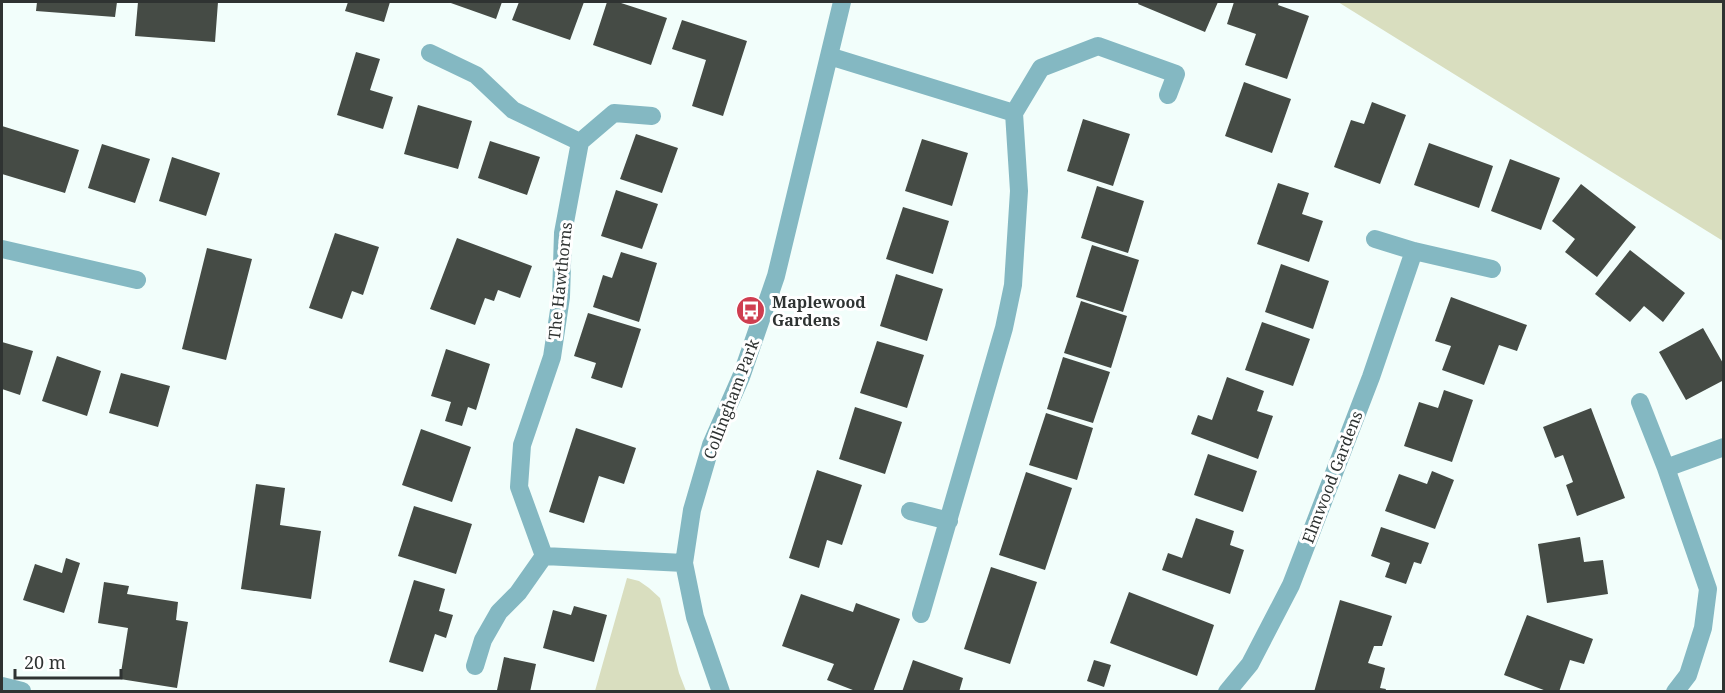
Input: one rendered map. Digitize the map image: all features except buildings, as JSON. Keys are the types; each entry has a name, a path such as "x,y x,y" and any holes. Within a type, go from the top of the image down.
{"street":[{"name":"Collingham Park","path":"721,692 694,617 684,563 692,510 711,445 741,377 776,276 842,2"},
{"path":"921,614 1004,328 1013,285 1019,190 1014,114 1041,68 1098,46 1176,74 1168,95"},
{"path":"430,53 476,75 513,110 580,142 614,113 651,116"},
{"path":"829,56 1014,114"},
{"name":"The Hawthorns","path":"544,556 519,488 522,445 552,357 561,297 563,233 580,142"},
{"path":"1375,239 1492,268"},
{"path":"2,249 137,280"},
{"name":"Elmwood Gardens","path":"1227,692 1250,664 1291,585 1371,377 1414,250"},
{"path":"1640,402 1666,468 1708,589 1703,628 1688,675 1675,692"},
{"path":"1666,468 1724,447"},
{"path":"910,511 949,521"},
{"path":"475,666 483,640 499,612 518,593 544,556 684,563"},
{"path":"2,686 22,692"}],"green space":[{"path":"1338,2 1723,2 1723,241"},
{"path":"627,578 639,581 660,598 679,673 686,691 595,691"}],"place":[{"name":"Maplewood Gardens","path":"751,311"}]}
